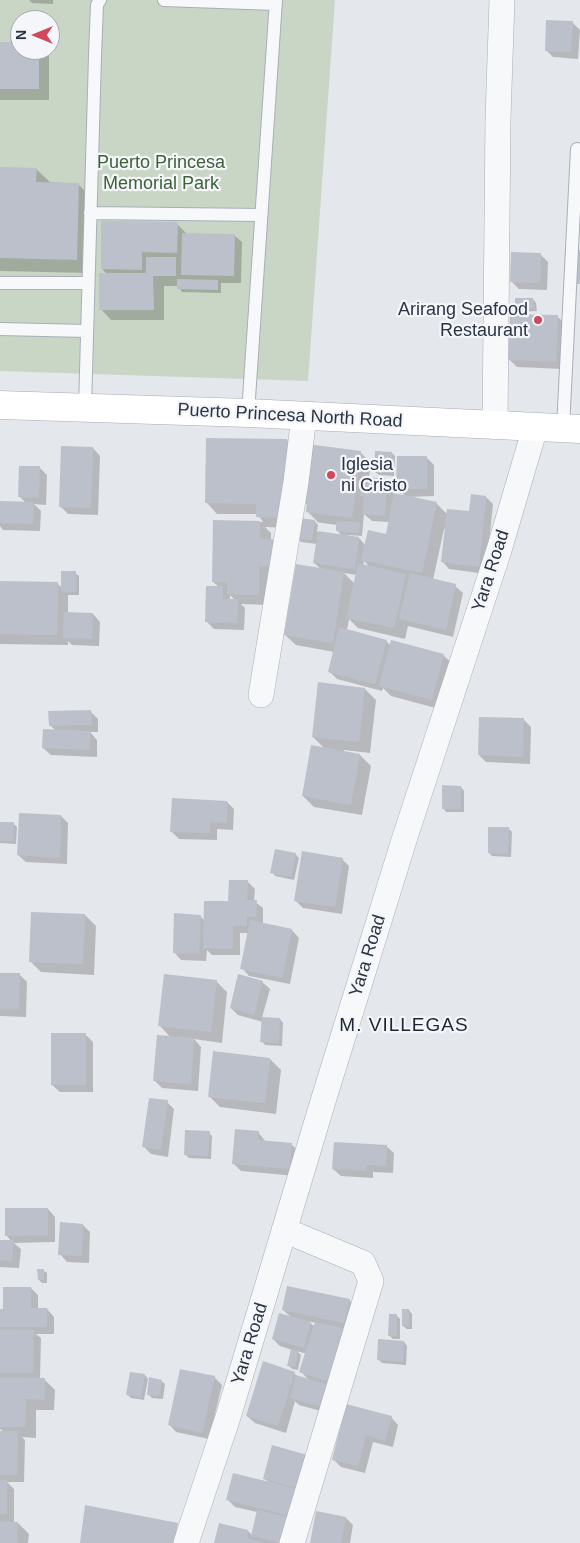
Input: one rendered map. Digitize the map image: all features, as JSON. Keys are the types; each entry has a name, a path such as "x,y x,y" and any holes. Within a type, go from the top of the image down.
{"main road":[{"name":"Puerto Princesa North Road","path":"0,405 248,413 571,429"}],"street":[{"path":"495,426 498,118 502,0"},
{"path":"261,695 296,482 304,416"},
{"name":"Yara Road","path":"186,1543 228,1417 405,837 499,550 535,428"},
{"path":"284,1230 363,1263 371,1281 292,1543"}],"lane":[{"path":"85,407 95,56 97,5 100,0"},
{"path":"164,0 276,2 248,413"},
{"path":"571,429 577,149"},
{"path":"90,213 261,215"},
{"path":"0,282 88,283"},
{"path":"0,329 87,331"}],"green space":[{"name":"Puerto Princesa Memorial Park","path":"0,0 335,0 308,381 0,371"}],"building":[{"path":"546,20 573,21 571,52 545,51"},
{"path":"0,42 10,42 10,60 39,60 39,89 0,89"},
{"path":"0,167 37,168 36,182 79,183 77,260 0,258"},
{"path":"101,221 178,222 177,253 142,252 142,270 101,269"},
{"path":"182,233 235,234 234,276 181,275"},
{"path":"577,250 580,250 580,284 577,284"},
{"path":"511,252 541,253 540,283 510,282"},
{"path":"146,257 176,257 176,276 153,276 154,310 99,310 99,273 146,273"},
{"path":"177,279 218,280 218,290 177,289"},
{"path":"515,298 533,298 534,308 515,309"},
{"path":"510,314 558,315 556,362 508,360"},
{"path":"206,438 287,439 286,518 256,517 256,504 205,503"},
{"name":"Iglesia ni Cristo","path":"307,444 361,451 352,518 306,512 307,500 300,499"},
{"path":"61,446 93,447 91,508 59,507"},
{"path":"375,451 392,452 391,473 374,472"},
{"path":"397,456 427,456 427,489 396,489"},
{"path":"19,466 40,466 39,498 18,497"},
{"path":"366,477 387,479 385,516 363,514 364,496 360,496 361,482 365,482"},
{"path":"394,493 437,502 422,573 361,560 368,530 386,534"},
{"path":"471,494 486,496 479,567 441,562 447,509 469,511"},
{"path":"0,501 34,502 33,524 0,523"},
{"path":"299,518 315,520 312,540 297,539"},
{"path":"213,520 260,521 260,539 273,539 272,566 259,566 259,595 227,594 227,582 212,582"},
{"path":"336,521 360,522 359,533 336,531"},
{"path":"318,531 359,537 355,569 313,563"},
{"path":"358,563 406,574 394,628 346,618"},
{"path":"296,564 344,572 333,643 284,635"},
{"path":"61,571 76,571 76,592 61,592"},
{"path":"410,573 456,584 446,630 399,619"},
{"path":"0,581 58,582 57,635 0,634"},
{"path":"206,586 223,586 223,599 238,599 237,623 205,622"},
{"path":"64,612 93,613 92,639 63,638"},
{"path":"339,627 387,640 375,684 328,672"},
{"path":"391,640 444,654 432,700 379,686"},
{"path":"318,682 365,688 359,742 312,737"},
{"path":"91,710 92,725 49,726 48,711"},
{"path":"479,717 524,718 523,757 478,755"},
{"path":"43,729 90,731 90,750 42,748"},
{"path":"311,745 360,754 351,805 302,796"},
{"path":"442,785 461,786 461,809 442,809"},
{"path":"172,798 227,801 227,823 210,822 210,833 170,832"},
{"path":"19,813 61,815 60,858 17,855"},
{"path":"0,822 14,822 13,841 0,841"},
{"path":"488,827 509,827 508,854 488,853"},
{"path":"275,849 296,853 291,877 270,873"},
{"path":"302,851 343,858 335,907 294,901"},
{"path":"229,880 248,880 247,900 257,900 256,917 247,916 247,926 233,926 233,949 203,948 204,901 228,901"},
{"path":"31,912 85,914 83,964 29,962"},
{"path":"174,913 201,915 199,954 173,953"},
{"path":"250,920 292,929 282,978 240,969"},
{"path":"0,973 20,973 19,1010 0,1010"},
{"path":"164,974 217,980 211,1032 158,1026"},
{"path":"238,974 263,981 254,1015 230,1008"},
{"path":"262,1017 280,1018 279,1043 260,1042"},
{"path":"51,1033 86,1033 86,1085 51,1085"},
{"path":"157,1035 194,1038 191,1084 153,1081"},
{"path":"213,1051 270,1058 265,1103 208,1097"},
{"path":"149,1098 168,1100 161,1150 142,1147"},
{"path":"235,1129 259,1131 258,1140 292,1143 289,1169 232,1164"},
{"path":"185,1130 210,1131 208,1156 184,1155"},
{"path":"334,1142 387,1145 386,1166 366,1165 366,1171 332,1169"},
{"path":"5,1208 48,1208 48,1235 5,1236"},
{"path":"60,1222 83,1224 82,1256 58,1255"},
{"path":"0,1240 14,1240 12,1261 0,1260"},
{"path":"37,1269 44,1269 44,1280 38,1280"},
{"path":"287,1286 350,1299 344,1323 282,1310"},
{"path":"3,1287 31,1287 31,1308 47,1308 47,1327 0,1327 0,1309 3,1309"},
{"path":"402,1309 409,1309 409,1326 402,1326"},
{"path":"279,1313 311,1322 304,1348 272,1339"},
{"path":"389,1314 397,1314 397,1336 388,1336"},
{"path":"315,1322 347,1329 333,1383 299,1372"},
{"path":"0,1329 34,1330 33,1373 0,1373"},
{"path":"378,1339 404,1341 403,1362 377,1360"},
{"path":"291,1349 298,1351 295,1367 287,1366"},
{"path":"263,1361 295,1372 278,1426 246,1416"},
{"path":"180,1369 215,1376 202,1433 168,1425"},
{"path":"130,1372 145,1374 141,1397 126,1395"},
{"path":"296,1375 329,1385 323,1407 290,1398"},
{"path":"0,1377 45,1378 44,1400 26,1399 25,1427 0,1427"},
{"path":"149,1377 162,1380 159,1396 147,1395"},
{"path":"346,1404 392,1416 385,1441 366,1435 358,1466 332,1460"},
{"path":"0,1431 18,1431 17,1475 0,1475"},
{"path":"272,1445 311,1456 302,1489 263,1479"},
{"path":"233,1473 298,1489 291,1516 226,1500"},
{"path":"0,1480 7,1480 7,1514 0,1514"},
{"path":"85,1505 178,1523 174,1543 80,1543"},
{"path":"257,1510 288,1517 282,1543 251,1536"},
{"path":"316,1511 346,1517 341,1543 310,1543"},
{"path":"0,1521 18,1522 17,1543 0,1543"},
{"path":"219,1523 248,1530 247,1538 265,1543 214,1543"}],"place":[{"name":"Arirang Seafood Restaurant","path":"538,320"},
{"name":"Iglesia ni Cristo","path":"331,475"}],"district":[{"name":"M. VILLEGAS","path":"404,1026"}]}
